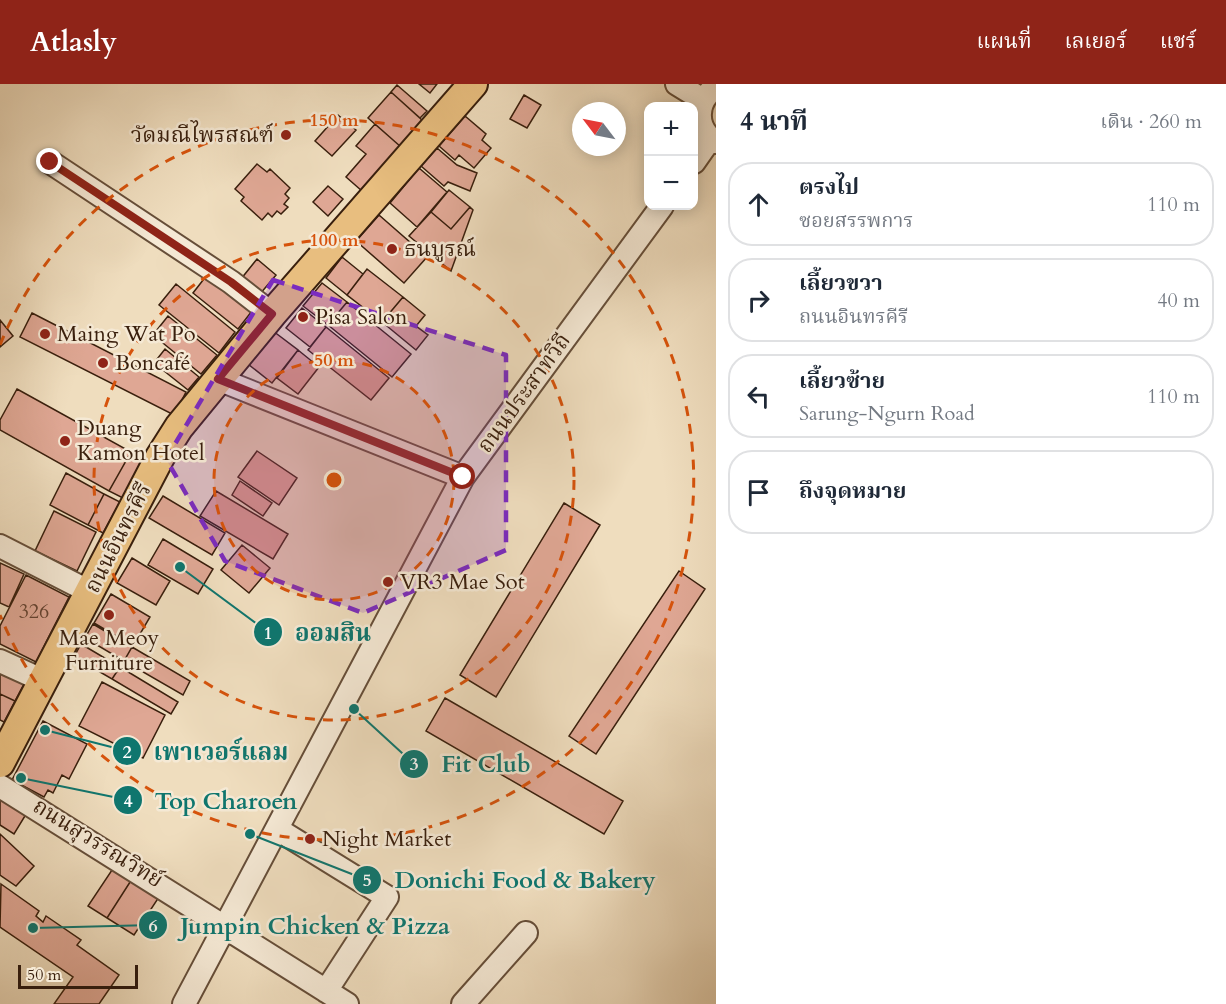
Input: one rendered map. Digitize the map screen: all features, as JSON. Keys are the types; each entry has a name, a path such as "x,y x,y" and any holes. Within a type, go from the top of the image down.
{"main road":[{"name":"ถนนอินทรคีรี","path":"0,763 160,457 179,427 272,314 473,84"}],"street":[{"path":"677,84 710,94 699,116 701,125 713,141 698,157"},
{"path":"50,162 231,282 272,314"},
{"name":"ถนนประสาทวิถี","path":"184,1004 463,477 659,210"},
{"path":"218,379 463,477"},
{"path":"0,546 90,592"},
{"path":"0,661 44,681"},
{"name":"ถนนสุวรรณวิทย์","path":"0,781 225,926"},
{"name":"ถนนสุวรรณวิทย์","path":"0,786 225,926"},
{"path":"277,829 387,897 326,991"},
{"path":"225,926 347,1004"},
{"path":"463,1004 526,933"}],"highlighted area":[{"path":"273,280 506,355 506,550 363,613 225,561 166,459"}],"building":[{"path":"419,84 437,84 430,93"},
{"path":"397,85 427,111 420,118 391,92"},
{"path":"391,92 423,121 401,147 368,118"},
{"path":"524,95 541,105 527,128 510,119"},
{"path":"338,115 356,130 332,156 315,141"},
{"path":"465,116 486,134 482,140 491,148 474,168 459,155 455,160 439,146"},
{"path":"375,124 401,147 362,191 346,177 366,154 356,146"},
{"path":"437,148 457,165 477,173 470,191 448,182 444,186 421,166"},
{"path":"257,164 267,172 270,169 290,188 285,194 289,198 284,204 288,207 281,214 277,211 272,217 268,213 262,220 241,201 244,197 235,189"},
{"path":"419,168 447,192 417,227 390,203"},
{"path":"328,186 343,199 328,216 313,202"},
{"path":"449,190 470,207 451,229 431,212"},
{"path":"470,207 473,210 451,271 409,236 431,212 451,229"},
{"name":"ธนบูรณ์","path":"379,215 427,257 404,283 356,241"},
{"path":"342,257 363,274 347,295 326,278"},
{"path":"257,259 276,275 260,294 241,279"},
{"path":"367,269 403,297 382,322 347,295"},
{"path":"207,275 252,311 238,329 193,293"},
{"path":"322,283 347,302 328,325 303,306"},
{"path":"176,284 235,332 219,353 159,305"},
{"path":"403,297 425,315 416,326 428,335 416,350 382,322"},
{"path":"347,302 411,354 392,377 328,325"},
{"path":"302,308 326,327 310,347 286,328"},
{"path":"32,313 186,392 174,415 20,337"},
{"path":"168,316 217,355 201,374 153,335"},
{"path":"0,320 13,336 0,347"},
{"path":"326,327 389,378 371,400 308,350"},
{"path":"273,331 298,350 272,383 248,364"},
{"path":"165,349 199,377 188,390 154,363"},
{"path":"298,350 319,367 298,394 277,378"},
{"name":"Duang Kamon Hotel","path":"17,389 131,452 109,491 0,430 0,420"},
{"path":"257,451 297,478 279,505 238,477"},
{"path":"131,452 144,460 123,498 109,491"},
{"path":"66,473 104,494 88,525 50,505"},
{"path":"240,481 272,503 263,516 232,495"},
{"path":"216,491 288,534 273,559 200,516"},
{"path":"104,494 120,502 103,533 88,525"},
{"path":"163,496 225,533 212,555 149,518"},
{"path":"564,503 600,525 496,697 460,675"},
{"path":"54,511 96,532 77,571 35,551"},
{"path":"163,539 213,569 198,594 148,565"},
{"path":"242,545 270,568 249,593 221,570"},
{"path":"132,558 170,581 156,605 117,583"},
{"path":"0,563 24,574 9,607 0,603"},
{"path":"679,571 705,589 596,754 569,736"},
{"path":"26,575 69,597 36,662 0,644 0,626"},
{"path":"111,594 150,617 133,646 94,623"},
{"path":"93,624 132,647 124,661 85,638"},
{"path":"81,644 120,667 112,679 74,657"},
{"path":"132,647 190,681 183,695 124,661"},
{"path":"120,667 178,702 171,714 112,679"},
{"path":"0,670 25,682 15,701 0,694"},
{"path":"102,682 165,715 143,758 79,726"},
{"path":"0,694 15,701 4,722 0,720"},
{"path":"445,698 623,801 604,834 426,731"},
{"path":"43,721 87,744 69,779 62,775 53,793 48,790 44,797 12,780"},
{"path":"3,795 28,811 14,834 0,825 0,800"},
{"path":"0,834 34,866 16,886 0,875"},
{"path":"114,867 132,879 107,918 88,906"},
{"path":"132,879 159,897 134,935 107,918"},
{"path":"1,884 39,911 36,916 43,922 46,916 81,940 77,945 119,975 99,1004 54,1004 73,977 0,927"}],"place":[{"name":"วัดมณีไพรสณฑ์","path":"286,135"},
{"name":"ธนบูรณ์","path":"392,249"},
{"name":"Pisa Salon","path":"303,317"},
{"name":"Maing Wat Po","path":"45,334"},
{"name":"Boncafé","path":"103,363"},
{"name":"Duang Kamon Hotel","path":"65,441"},
{"name":"ออมสิน","path":"180,567"},
{"name":"VR3 Mae Sot","path":"388,582"},
{"name":"Mae Meoy Furniture","path":"109,615"},
{"name":"Fit Club","path":"354,709"},
{"name":"เพาเวอร์แลม","path":"45,730"},
{"name":"Top Charoen","path":"21,778"},
{"name":"Donichi Food & Bakery","path":"250,834"},
{"name":"Night Market","path":"310,839"},
{"name":"Jumpin Chicken & Pizza","path":"33,928"}],"route":[{"path":"50,162 231,282 272,314 218,379 463,477"}]}
